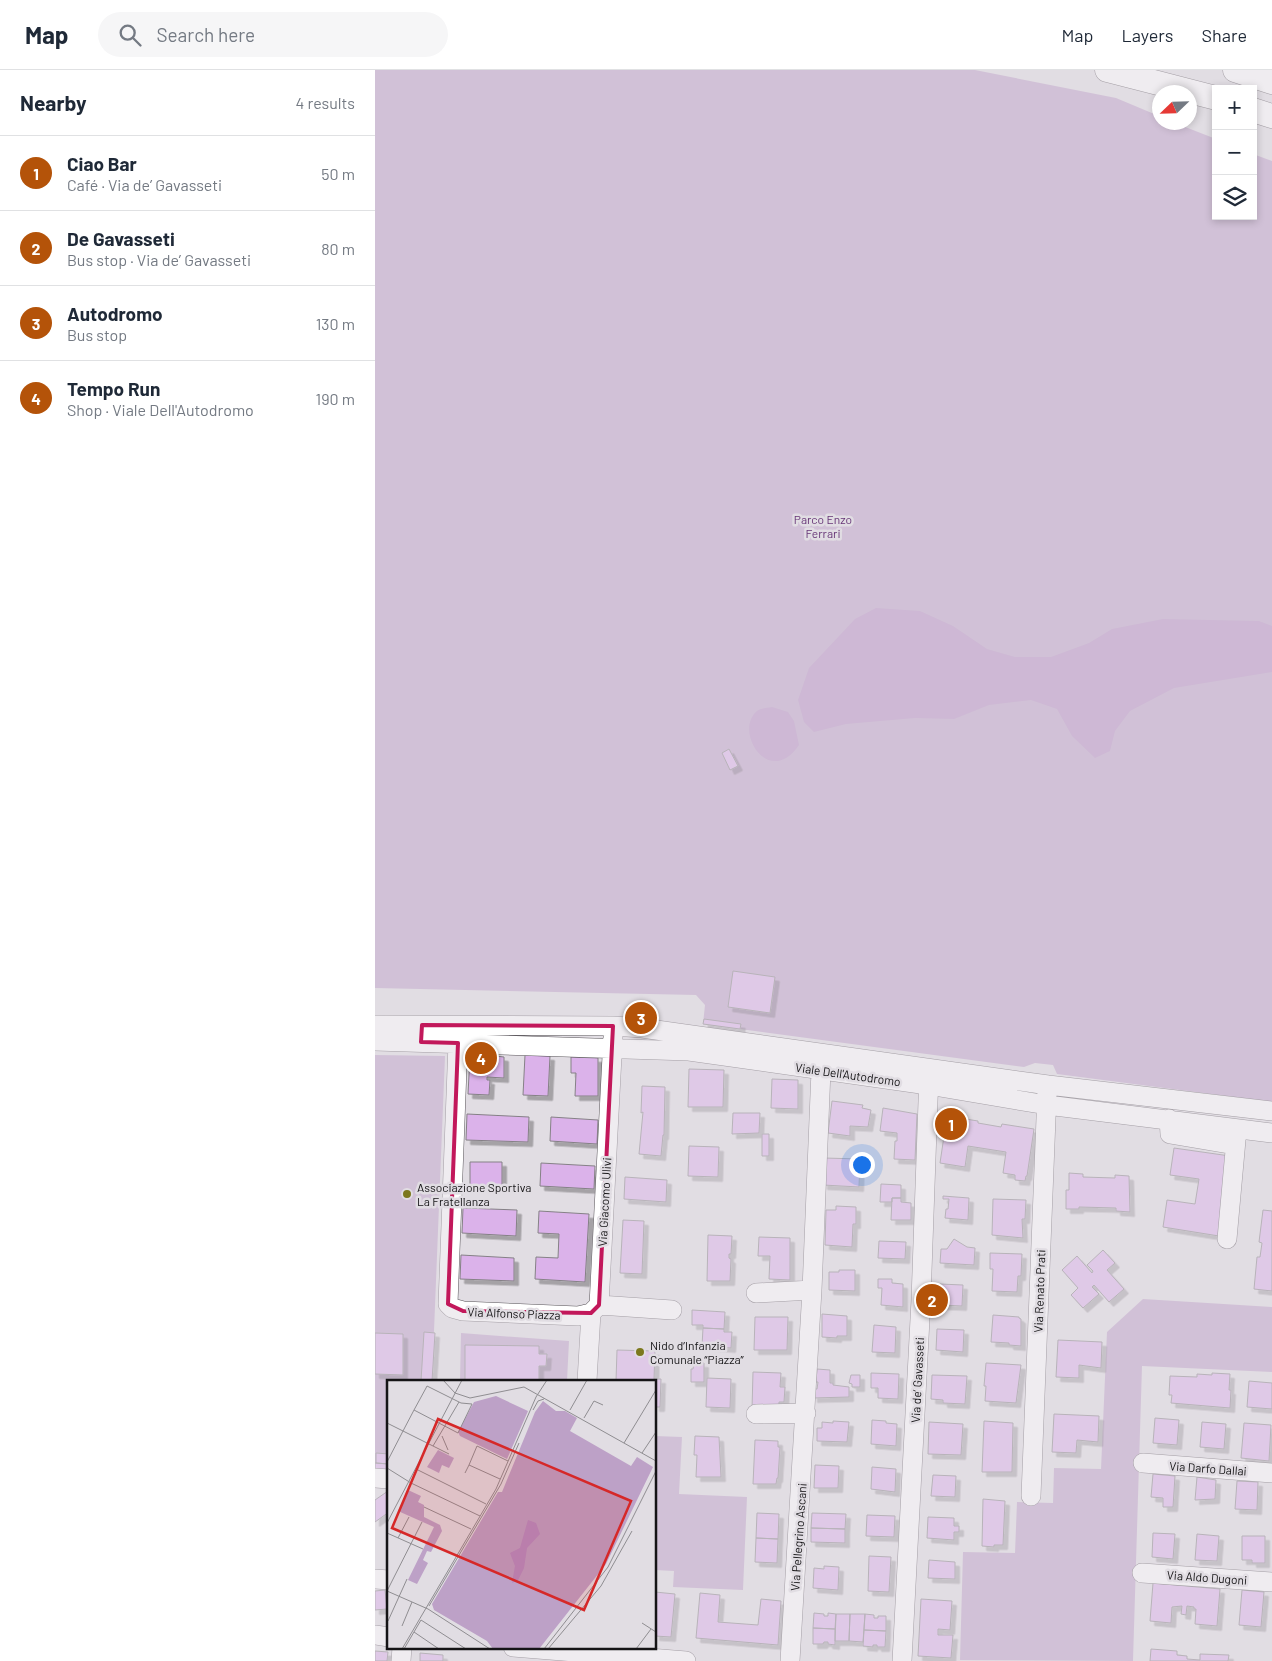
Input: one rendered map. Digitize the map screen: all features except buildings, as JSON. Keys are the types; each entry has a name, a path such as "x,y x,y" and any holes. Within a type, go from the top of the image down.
{"main road":[{"path":"1107,70 1212,97"},
{"path":"1235,70 1272,82"},
{"path":"1257,111 1272,116"}],"street":[{"name":"Viale Dell'Autodromo","path":"375,1025 421,1033 457,1043 612,1048 689,1042 928,1077 1047,1105 1169,1119 1236,1137 1272,1134"},
{"name":"Viale Dell'Autodromo","path":"375,1042 421,1033 613,1026 821,1070 1047,1085 1272,1111"},
{"name":"Via Giacomo Ulivi","path":"587,1380 595,1309 613,1026"},
{"name":"Via Alfonso Piazza","path":"457,1043 448,1304 452,1308 463,1311 578,1316 595,1309"},
{"name":"Via Pellegrino Ascani","path":"790,1661 806,1413 821,1070"},
{"name":"Via de’ Gavasseti","path":"902,1661 921,1300 928,1077"},
{"name":"Via Renato Prati","path":"1031,1496 1047,1085"},
{"path":"1227,1239 1236,1137"},
{"path":"756,1293 812,1290"},
{"path":"595,1309 672,1310"},
{"path":"756,1414 806,1413"},
{"name":"Via Darfo Dallai","path":"1143,1463 1272,1473"},
{"name":"Via Aldo Dugoni","path":"1141,1572 1272,1582"},
{"path":"401,1661 402,1648"},
{"path":"522,1648 575,1654 686,1661"}],"highlighted area":[{"path":"422,1025 613,1026 599,1305 591,1313 463,1311 448,1304 458,1043 421,1042"}],"green space":[{"name":"Parco Enzo Ferrari","path":"375,70 975,70 1116,98 1152,113 1152,130 1193,130 1212,137 1212,220 1257,220 1257,155 1272,161 1272,1102 1057,1074 1053,1065 1035,1063 1024,1067 703,1024 705,1005 696,995 375,988"},
{"name":"Associazione Sportiva La Fratellanza","path":"375,1055 445,1056 432,1380 387,1380 387,1478 375,1477"},
{"path":"1143,1299 1272,1307 1272,1372 1142,1366 1133,1661 960,1660 963,1552 1015,1553 1017,1502 1053,1503 1054,1468 1101,1469 1107,1332"},
{"path":"461,1333 569,1341 567,1380 460,1380"},
{"path":"656,1436 682,1437 679,1494 747,1497 743,1590 673,1587 674,1571 656,1570"}],"shaded area":[{"path":"876,608 920,611 953,626 987,649 1015,657 1051,657 1089,643 1112,629 1163,619 1259,621 1272,626 1272,672 1174,688 1130,711 1115,731 1110,751 1095,758 1072,736 1057,709 1031,700 989,705 954,719 915,718 846,724 814,732 804,722 798,700 809,668 855,619"},
{"path":"772,707 788,712 794,721 799,745 788,757 776,761 766,759 758,752 752,742 749,731 751,720 757,711"}],"place":[{"name":"Autodromo","path":"641,1018"},
{"name":"Tempo Run","path":"481,1058"},
{"name":"Ciao Bar","path":"951,1124"},
{"name":"Associazione Sportiva La Fratellanza","path":"407,1194"},
{"name":"De Gavasseti","path":"932,1300"},
{"name":"Nido d’Infanzia Comunale “Piazza”","path":"640,1352"}]}
